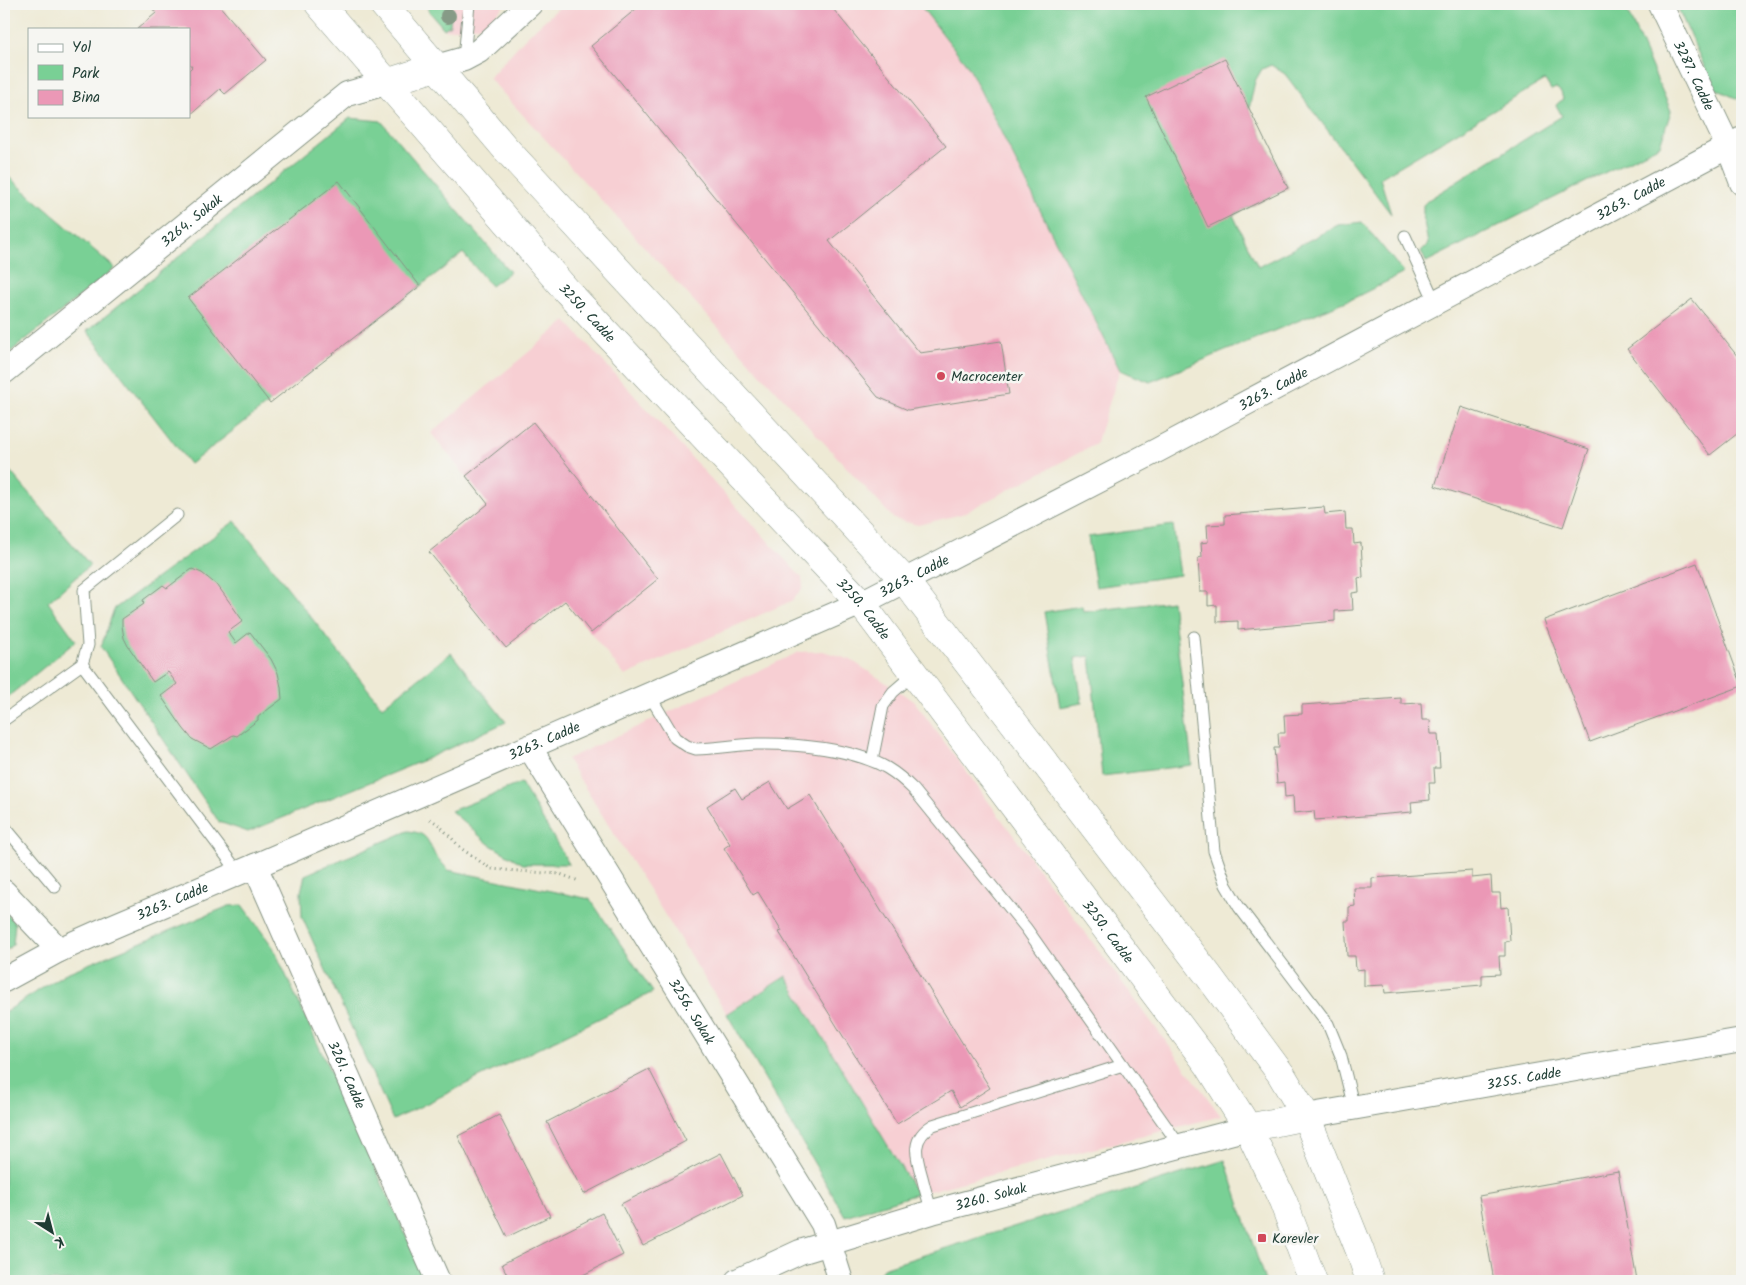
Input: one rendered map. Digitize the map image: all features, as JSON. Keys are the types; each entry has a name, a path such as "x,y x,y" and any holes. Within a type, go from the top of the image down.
{"street":[{"name":"3250. Cadde","path":"320,4 386,83 567,291 862,603 1208,1064 1248,1128 1283,1201 1313,1281"},
{"path":"383,4 505,148 904,580 1214,982 1281,1074 1306,1116 1360,1251 1370,1281"},
{"path":"386,83 464,58 479,51 530,4"},
{"name":"3287. Cadde","path":"1660,4 1735,143 1742,183"},
{"name":"3264. Sokak","path":"4,372 347,94 386,83"},
{"name":"3263. Cadde","path":"4,980 59,950 104,930 530,748 862,603 1158,450 1735,143"},
{"name":"3256. Sokak","path":"530,748 823,1224 841,1281"},
{"name":"3261. Cadde","path":"247,870 438,1281"},
{"path":"4,892 59,950"},
{"name":"3255. Cadde","path":"1306,1116 1742,1040"},
{"path":"1248,1128 1306,1116"},
{"name":"3260. Sokak","path":"737,1281 800,1252 932,1212 1248,1128"}],"lane":[{"path":"464,58 469,4"},
{"path":"1405,236 1435,302"},
{"path":"4,720 82,664 88,645 84,590 177,515"},
{"path":"1194,637 1214,851 1226,885 1239,907 1328,1024 1341,1056 1354,1108"},
{"path":"82,664 247,870"},
{"path":"872,761 883,706 894,692 915,673"},
{"path":"650,696 675,738 687,746 696,749 757,744 799,745 872,761 888,768 902,778 914,790 1026,928 1180,1146"},
{"path":"4,826 55,886"},
{"path":"932,1212 916,1156 916,1146 920,1136 926,1129 933,1125 1123,1065"}],"path":[{"path":"406,801 438,824 462,849 491,869 560,874 584,884"}],"shaded area":[{"path":"423,4 506,4 482,26 445,30"},
{"path":"563,4 919,4 968,66 1120,370 1096,444 962,514 918,525 894,519 489,78 526,37"},
{"path":"566,321 802,578 803,586 791,601 625,676 431,433"},
{"path":"823,651 851,660 914,701 1221,1116 917,1194 786,976 727,1014 567,759 799,652"}],"green space":[{"path":"428,4 452,4 450,25 444,29 428,10"},
{"path":"919,4 1624,4 1671,111 1660,145 1426,262 1421,251 1428,244 1423,205 1428,200 1562,116 1556,105 1563,99 1561,92 1556,88 1551,90 1545,80 1380,178 1391,214 1285,74 1271,65 1262,69 1255,81 1249,109 1288,188 1233,215 1258,267 1338,225 1362,222 1404,273 1356,297 1150,382 1120,370 968,66"},
{"path":"1676,4 1742,4 1742,101 1714,88"},
{"path":"350,118 381,121 510,272 491,286 463,253 190,464 87,331"},
{"path":"4,173 115,268 4,357"},
{"path":"4,464 90,565 48,602 76,641 4,700"},
{"path":"235,521 382,707 451,653 506,722 424,760 248,832 219,822 101,647 114,609"},
{"path":"1173,525 1180,575 1096,587 1088,537"},
{"path":"1172,601 1192,765 1102,776 1090,656 1075,658 1082,703 1060,707 1044,612 1082,606 1083,612"},
{"path":"521,783 569,864 523,864 489,844 451,811"},
{"path":"408,831 420,833 426,838 435,855 448,870 590,899 653,992 393,1120 302,917 301,892 305,875"},
{"path":"242,905 273,947 427,1281 4,1281 4,1013 64,974 229,906"},
{"path":"4,911 15,923 13,944 4,953"},
{"path":"786,976 917,1194 845,1216 727,1014"},
{"path":"1225,1160 1265,1281 874,1281 883,1268"}],"building":[{"path":"157,4 218,4 266,60 225,94 220,89 190,115 190,69 192,67 190,64 190,28 138,28 156,13 152,8"},
{"path":"642,4 829,4 946,146 829,241 920,353 1001,341 1009,394 908,410 878,397 591,46"},
{"path":"1225,59 1288,188 1208,227 1146,97"},
{"path":"339,181 420,286 270,403 188,298"},
{"path":"1692,299 1742,362 1742,430 1710,455 1627,349"},
{"path":"1461,407 1589,449 1563,527 1435,486"},
{"path":"533,422 658,579 591,633 565,601 506,648 429,552 488,504 466,476"},
{"path":"1324,507 1325,514 1345,512 1346,529 1353,529 1354,544 1361,543 1363,577 1358,578 1359,592 1352,593 1353,610 1335,611 1335,621 1238,630 1238,621 1217,622 1217,605 1208,606 1208,592 1200,592 1198,558 1202,557 1201,543 1208,542 1207,525 1225,524 1225,515"},
{"path":"1697,563 1742,686 1590,742 1544,620"},
{"path":"192,569 202,573 218,586 243,621 228,632 236,643 250,632 271,659 278,673 281,687 282,699 237,736 233,735 211,749 192,739 161,696 177,684 168,672 153,682 128,646 124,638 122,626 122,619 144,604 143,600 163,585 167,588"},
{"path":"1401,698 1401,704 1421,703 1422,720 1430,720 1431,734 1438,734 1440,768 1434,768 1435,783 1429,783 1430,800 1411,802 1412,812 1315,820 1314,811 1294,813 1293,796 1285,797 1284,782 1277,783 1274,748 1279,748 1278,733 1285,733 1284,715 1302,714 1302,705"},
{"path":"770,782 787,809 810,795 990,1088 960,1107 951,1091 897,1124 779,932 782,931 758,892 753,895 724,848 730,844 707,806 735,788 742,799"},
{"path":"1472,871 1472,878 1491,876 1492,893 1500,893 1501,908 1508,907 1510,941 1505,942 1505,956 1499,956 1500,974 1482,975 1482,985 1385,993 1384,985 1364,986 1364,969 1356,970 1355,956 1347,956 1345,921 1349,921 1349,907 1355,906 1354,888 1372,888 1372,878"},
{"path":"649,1069 686,1141 584,1194 547,1122"},
{"path":"499,1115 550,1216 507,1237 458,1136"},
{"path":"721,1153 743,1195 643,1246 621,1204"},
{"path":"1618,1171 1637,1281 1494,1281 1479,1196"},
{"path":"602,1213 623,1255 571,1281 510,1281 502,1264"}],"place":[{"name":"Macrocenter","path":"941,376"},
{"name":"Karevler","path":"1262,1238"}]}
